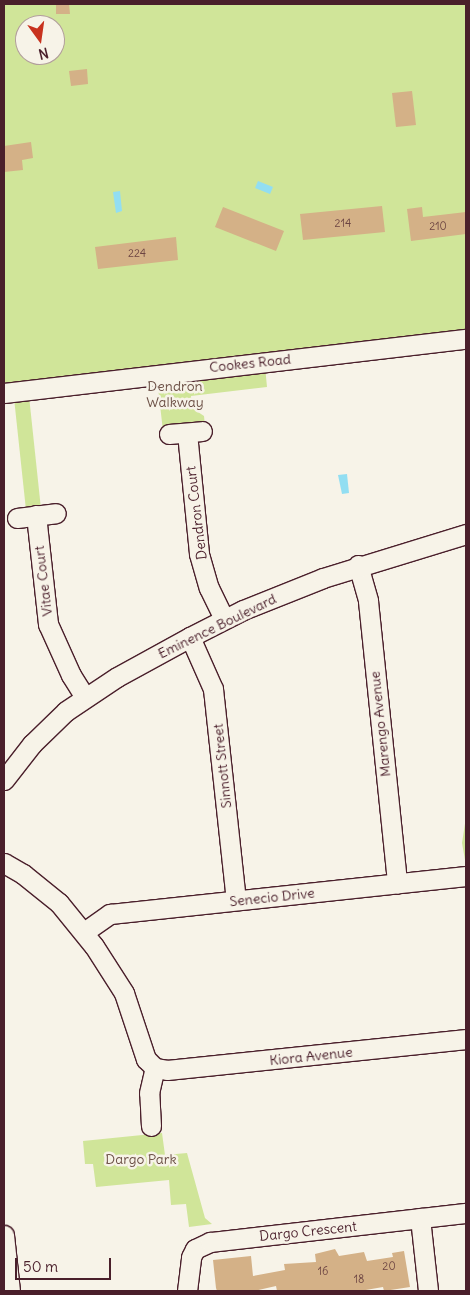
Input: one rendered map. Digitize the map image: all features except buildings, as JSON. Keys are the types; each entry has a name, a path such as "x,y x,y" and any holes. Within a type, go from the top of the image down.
{"street":[{"name":"Cookes Road","path":"4,393 466,339"},
{"name":"Dendron Court","path":"186,433 200,554 209,588 224,619"},
{"path":"17,518 56,513"},
{"name":"Vitae Court","path":"36,516 48,624 71,675 86,697"},
{"name":"Eminence Boulevard","path":"4,780 48,728 86,697 190,637 224,619 358,565 466,534"},
{"name":"Marengo Avenue","path":"358,565 368,601 397,884"},
{"name":"Sinnott Street","path":"190,637 213,689 236,900"},
{"path":"4,863 44,889 84,932 113,972 132,1013 146,1059 156,1068 149,1093 151,1126"},
{"name":"Senecio Drive","path":"84,932 110,914 466,876"},
{"name":"Kiora Avenue","path":"156,1068 167,1070 466,1039"},
{"name":"Dargo Crescent","path":"187,1291 191,1257 196,1249 210,1242 466,1213"},
{"path":"420,1218 428,1291"},
{"path":"4,1235 10,1291"}],"green space":[{"path":"4,4 466,4 466,335 4,386"},
{"name":"Dendron Walkway","path":"265,366 267,387 191,396 192,408 204,416 205,426 163,431 157,379"},
{"path":"29,396 41,509 26,510 14,398"},
{"path":"466,817 466,860 465,860 462,843"},
{"name":"Dargo Park","path":"162,1133 165,1155 187,1153 205,1218 212,1224 189,1227 186,1204 171,1205 169,1180 96,1187 93,1164 85,1164 83,1141"}],"water":[{"path":"258,181 273,187 270,194 255,188"},
{"path":"120,191 122,211 116,213 113,192"},
{"path":"347,474 349,493 342,494 338,475"}]}
